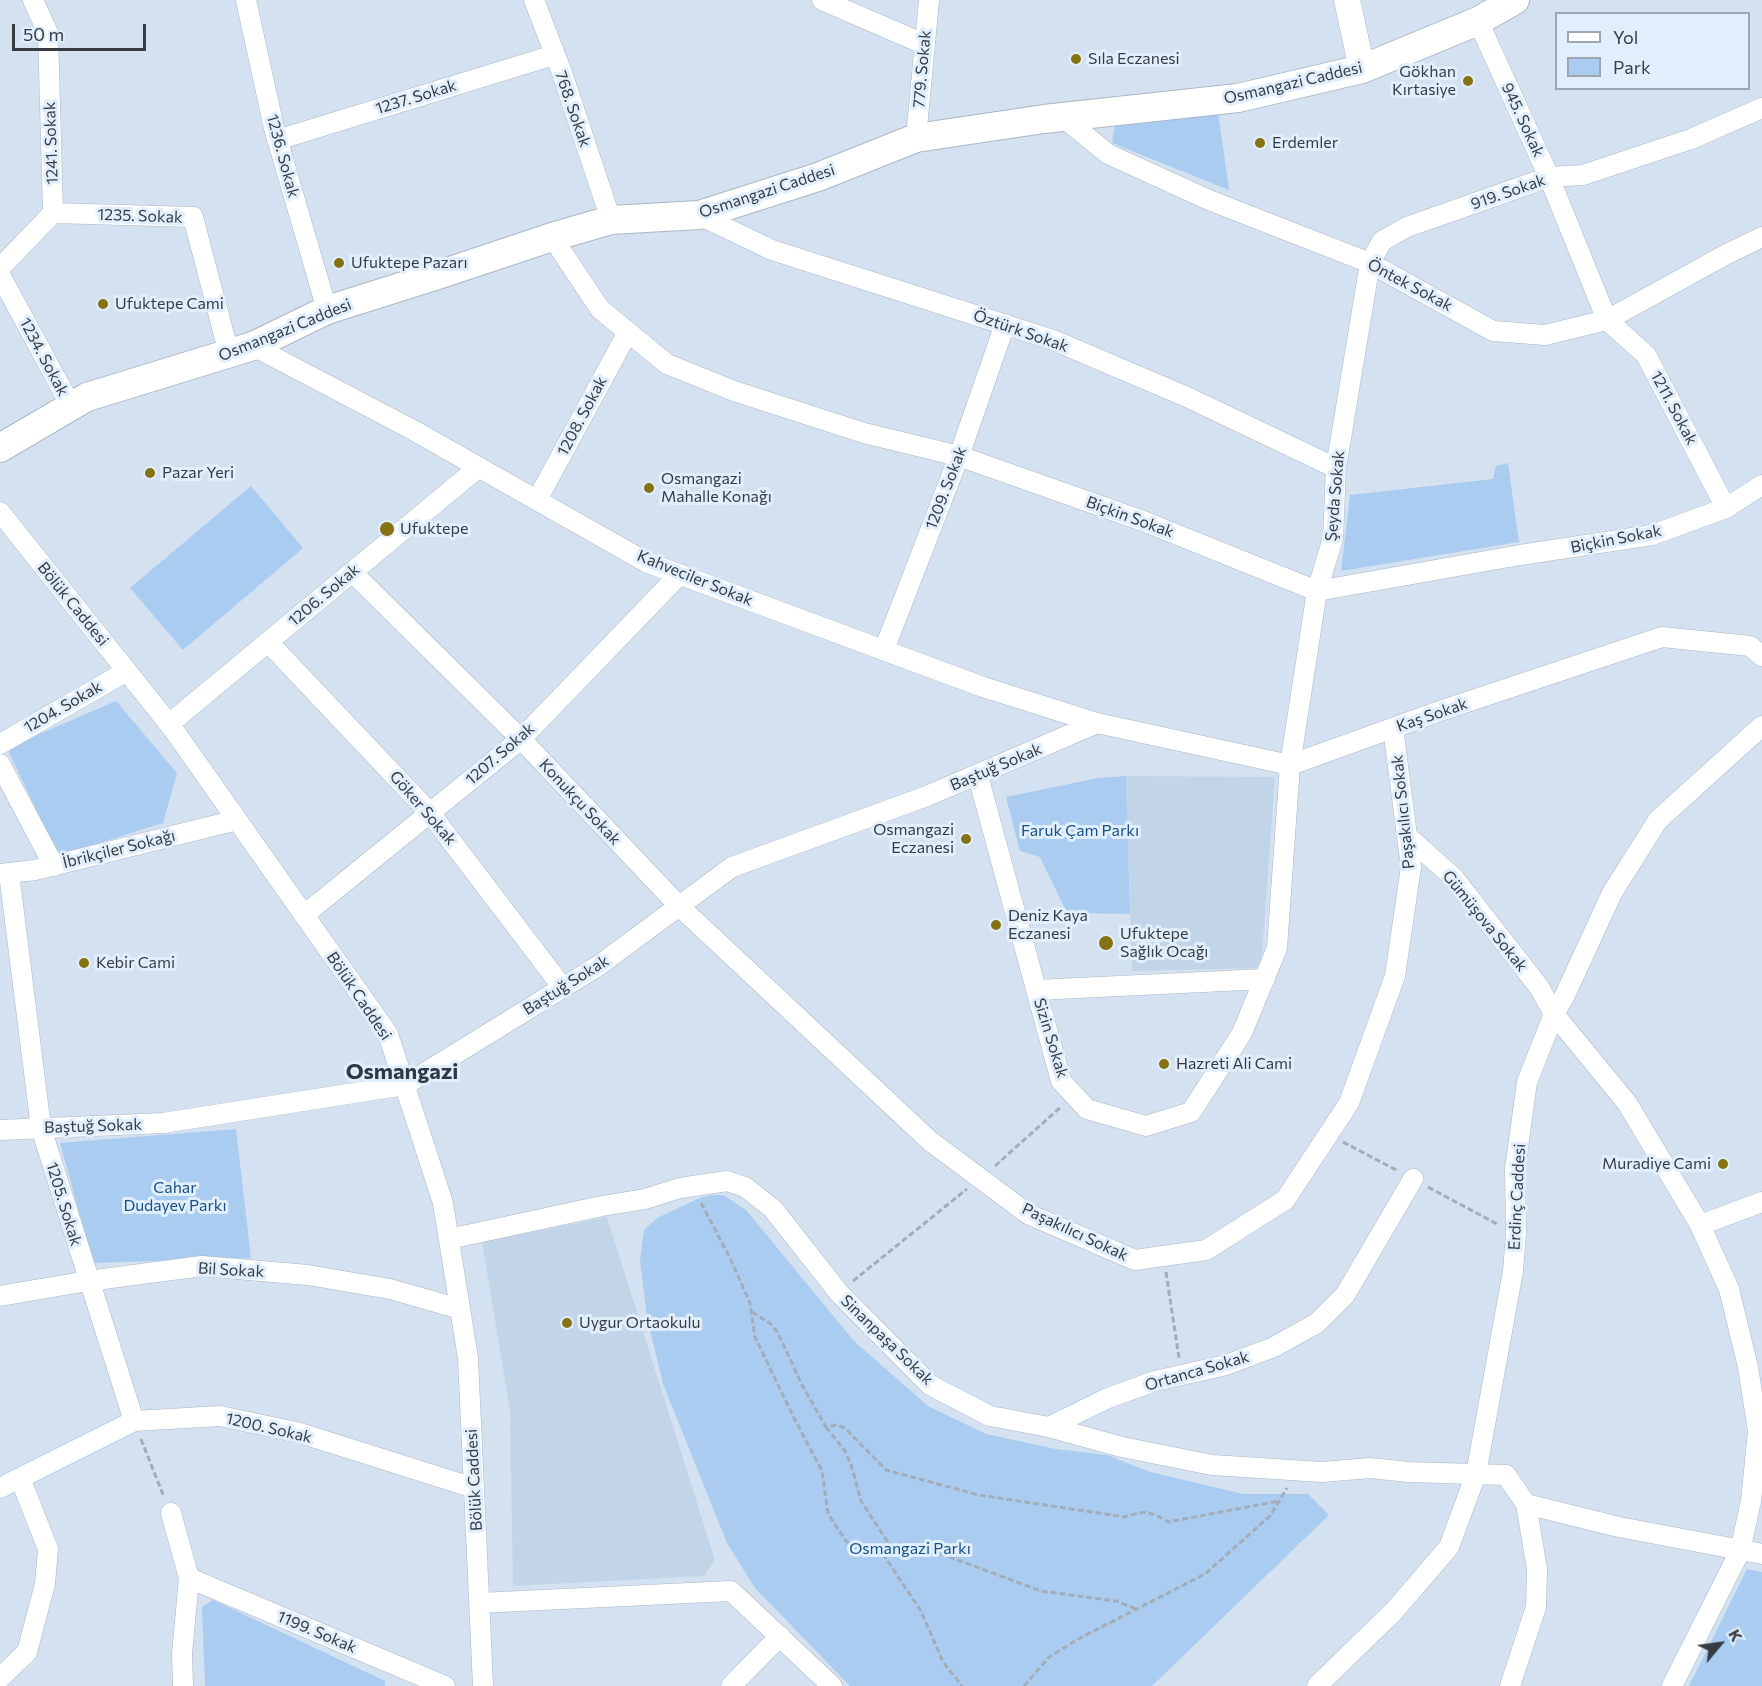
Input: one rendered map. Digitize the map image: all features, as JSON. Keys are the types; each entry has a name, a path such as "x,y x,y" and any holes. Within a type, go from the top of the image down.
{"main road":[{"name":"Osmangazi Caddesi","path":"0,448 87,397 241,350 327,310 611,219 699,215 818,177 916,138 1044,119 1238,98 1362,69 1478,21 1515,0"}],"street":[{"name":"1241. Sokak","path":"33,0 48,33 53,213"},
{"name":"1236. Sokak","path":"246,0 277,140 327,310"},
{"name":"768. Sokak","path":"534,0 611,219"},
{"path":"822,0 924,44"},
{"name":"779. Sokak","path":"916,138 929,0"},
{"path":"1347,0 1362,69"},
{"name":"945. Sokak","path":"1478,21 1549,177 1607,320"},
{"name":"1237. Sokak","path":"277,140 554,55"},
{"name":"919. Sokak","path":"1370,262 1382,240 1407,226 1549,177 1583,175 1691,139 1762,108"},
{"name":"Öntek Sokak","path":"1064,118 1108,154 1209,200 1370,262 1493,331 1545,335 1607,320 1762,237"},
{"path":"0,268 53,213"},
{"name":"1235. Sokak","path":"53,213 194,218 241,350"},
{"name":"Öztürk Sokak","path":"699,215 772,250 1053,340 1187,397 1336,468"},
{"name":"Biçkin Sokak","path":"552,237 600,309 667,364 734,391 864,433 958,456 1143,521 1317,591 1520,555 1652,535 1726,508 1762,485"},
{"name":"Şeyda Sokak","path":"1290,765 1317,591 1333,538 1336,468 1370,262"},
{"name":"1234. Sokak","path":"0,276 71,406"},
{"name":"1211. Sokak","path":"1607,320 1646,355 1726,508"},
{"name":"1209. Sokak","path":"884,650 958,456 1005,324"},
{"name":"1208. Sokak","path":"537,500 628,332"},
{"name":"Kahveciler Sokak","path":"241,350 413,430 646,562 983,687 1097,723"},
{"name":"1206. Sokak","path":"168,724 479,467"},
{"name":"Bölük Caddesi","path":"0,512 168,724 388,1034 443,1203 468,1358 483,1686"},
{"name":"Konukçu Sokak","path":"352,572 521,739 679,906"},
{"name":"1207. Sokak","path":"304,915 521,739 680,574"},
{"name":"Kaş Sokak","path":"1290,765 1662,637 1750,646 1762,656"},
{"name":"Göker Sokak","path":"268,642 430,813 563,988"},
{"name":"1204. Sokak","path":"0,744 127,671"},
{"path":"1097,723 1290,765"},
{"name":"Baştuğ Sokak","path":"0,1130 163,1123 405,1084 598,966 732,867 978,776 1097,723"},
{"name":"Erdinç Caddesi","path":"1317,1686 1395,1611 1449,1547 1476,1474 1513,1271 1516,1234 1515,1168 1527,1082 1554,1014 1612,893 1658,820 1762,726"},
{"name":"Paşakılıcı Sokak","path":"679,906 930,1141 1028,1214 1135,1260 1206,1250 1285,1200 1349,1103 1395,976 1412,867 1393,728"},
{"path":"0,764 54,866"},
{"name":"Sizin Sokak","path":"978,776 1061,1081 1087,1109 1146,1126 1191,1112 1242,1033 1265,979 1277,948 1290,765"},
{"name":"İbrikçiler Sokağı","path":"5,873 54,866 237,820"},
{"name":"Gümüşova Sokak","path":"1407,836 1453,877 1539,987 1554,1014 1627,1103 1700,1225 1729,1290 1748,1366 1758,1431 1751,1501 1740,1551 1672,1686"},
{"name":"1205. Sokak","path":"5,873 41,1128 134,1421"},
{"path":"1036,990 1265,979"},
{"name":"Ortanca Sokak","path":"1049,1427 1108,1398 1155,1381 1226,1365 1274,1347 1317,1323 1345,1295 1413,1179"},
{"name":"Sinanpaşa Sokak","path":"449,1239 645,1199 692,1185 727,1180 745,1187 773,1209 838,1293 930,1385 990,1416 1049,1427 1122,1447 1212,1465 1322,1472 1370,1468 1408,1472 1506,1475 1527,1504"},
{"path":"1700,1225 1762,1202"},
{"name":"Bil Sokak","path":"0,1296 88,1281 202,1266 308,1275 390,1289 460,1309"},
{"name":"1200. Sokak","path":"0,1488 134,1421 220,1416 300,1433 474,1488"},
{"path":"0,1678 27,1652 45,1584 48,1550 20,1478"},
{"path":"1510,1686 1536,1606 1537,1569 1527,1504 1619,1527 1762,1554"},
{"path":"171,1514 189,1578 182,1654 183,1686"},
{"name":"1199. Sokak","path":"189,1578 445,1686"},
{"path":"479,1603 731,1591 832,1686"},
{"path":"731,1686 780,1636"}],"path":[{"path":"838,1293 980,1179 1074,1095"},
{"path":"692,1185 730,1258 750,1304 755,1337 822,1471 828,1514 846,1541 860,1550 879,1548 889,1544 939,1553 1041,1592 1116,1601 1136,1610"},
{"path":"1164,1256 1181,1375"},
{"path":"752,1312 771,1324 778,1333 802,1385 826,1427 846,1451 861,1501 889,1544"},
{"path":"134,1421 171,1514"},
{"path":"826,1427 836,1425 845,1428 886,1470 979,1495 1125,1516 1144,1511 1168,1522 1279,1501"},
{"path":"1024,1686 1050,1657 1080,1638 1205,1574 1270,1516 1298,1471"},
{"path":"879,1548 921,1611 943,1662 962,1686"}],"shaded area":[{"path":"1126,776 1275,777 1261,968 1132,971"},
{"path":"607,1217 715,1560 704,1576 513,1586 510,1411 482,1242"}],"green space":[{"path":"1218,111 1229,190 1112,143 1115,124"},
{"path":"1508,463 1519,542 1341,571 1350,495 1493,479 1496,466"},
{"path":"251,486 303,548 183,650 130,588"},
{"path":"116,701 177,773 163,823 58,856 7,748"},
{"name":"Faruk Çam Parkı","path":"1126,776 1130,914 1067,913 1040,857 1020,851 1006,797 1098,778"},
{"name":"Cahar Dudayev Parkı","path":"236,1129 251,1258 93,1263 60,1143"},
{"name":"Osmangazi Parkı","path":"711,1195 723,1195 746,1210 854,1341 928,1406 986,1434 1056,1449 1107,1455 1150,1472 1243,1494 1308,1494 1329,1515 1152,1686 850,1686 755,1588 727,1543 663,1384 647,1317 640,1260 644,1230 657,1218"},
{"path":"1747,1569 1762,1572 1762,1686 1689,1686"},
{"path":"213,1600 385,1681 385,1686 205,1686 202,1607"}],"place":[{"name":"Sıla Eczanesi","path":"1076,59"},
{"name":"Gökhan Kırtasiye","path":"1468,81"},
{"name":"Erdemler","path":"1260,143"},
{"name":"Ufuktepe Pazarı","path":"339,263"},
{"name":"Ufuktepe Cami","path":"103,304"},
{"name":"Pazar Yeri","path":"150,473"},
{"name":"Osmangazi Mahalle Konağı","path":"649,488"},
{"name":"Ufuktepe","path":"387,529"},
{"name":"Osmangazi Eczanesi","path":"966,839"},
{"name":"Deniz Kaya Eczanesi","path":"996,925"},
{"name":"Ufuktepe Sağlık Ocağı","path":"1106,943"},
{"name":"Kebir Cami","path":"84,963"},
{"name":"Hazreti Ali Cami","path":"1164,1064"},
{"name":"Muradiye Cami","path":"1723,1164"},
{"name":"Uygur Ortaokulu","path":"567,1323"}],"district":[{"name":"Osmangazi","path":"402,1072"}]}
